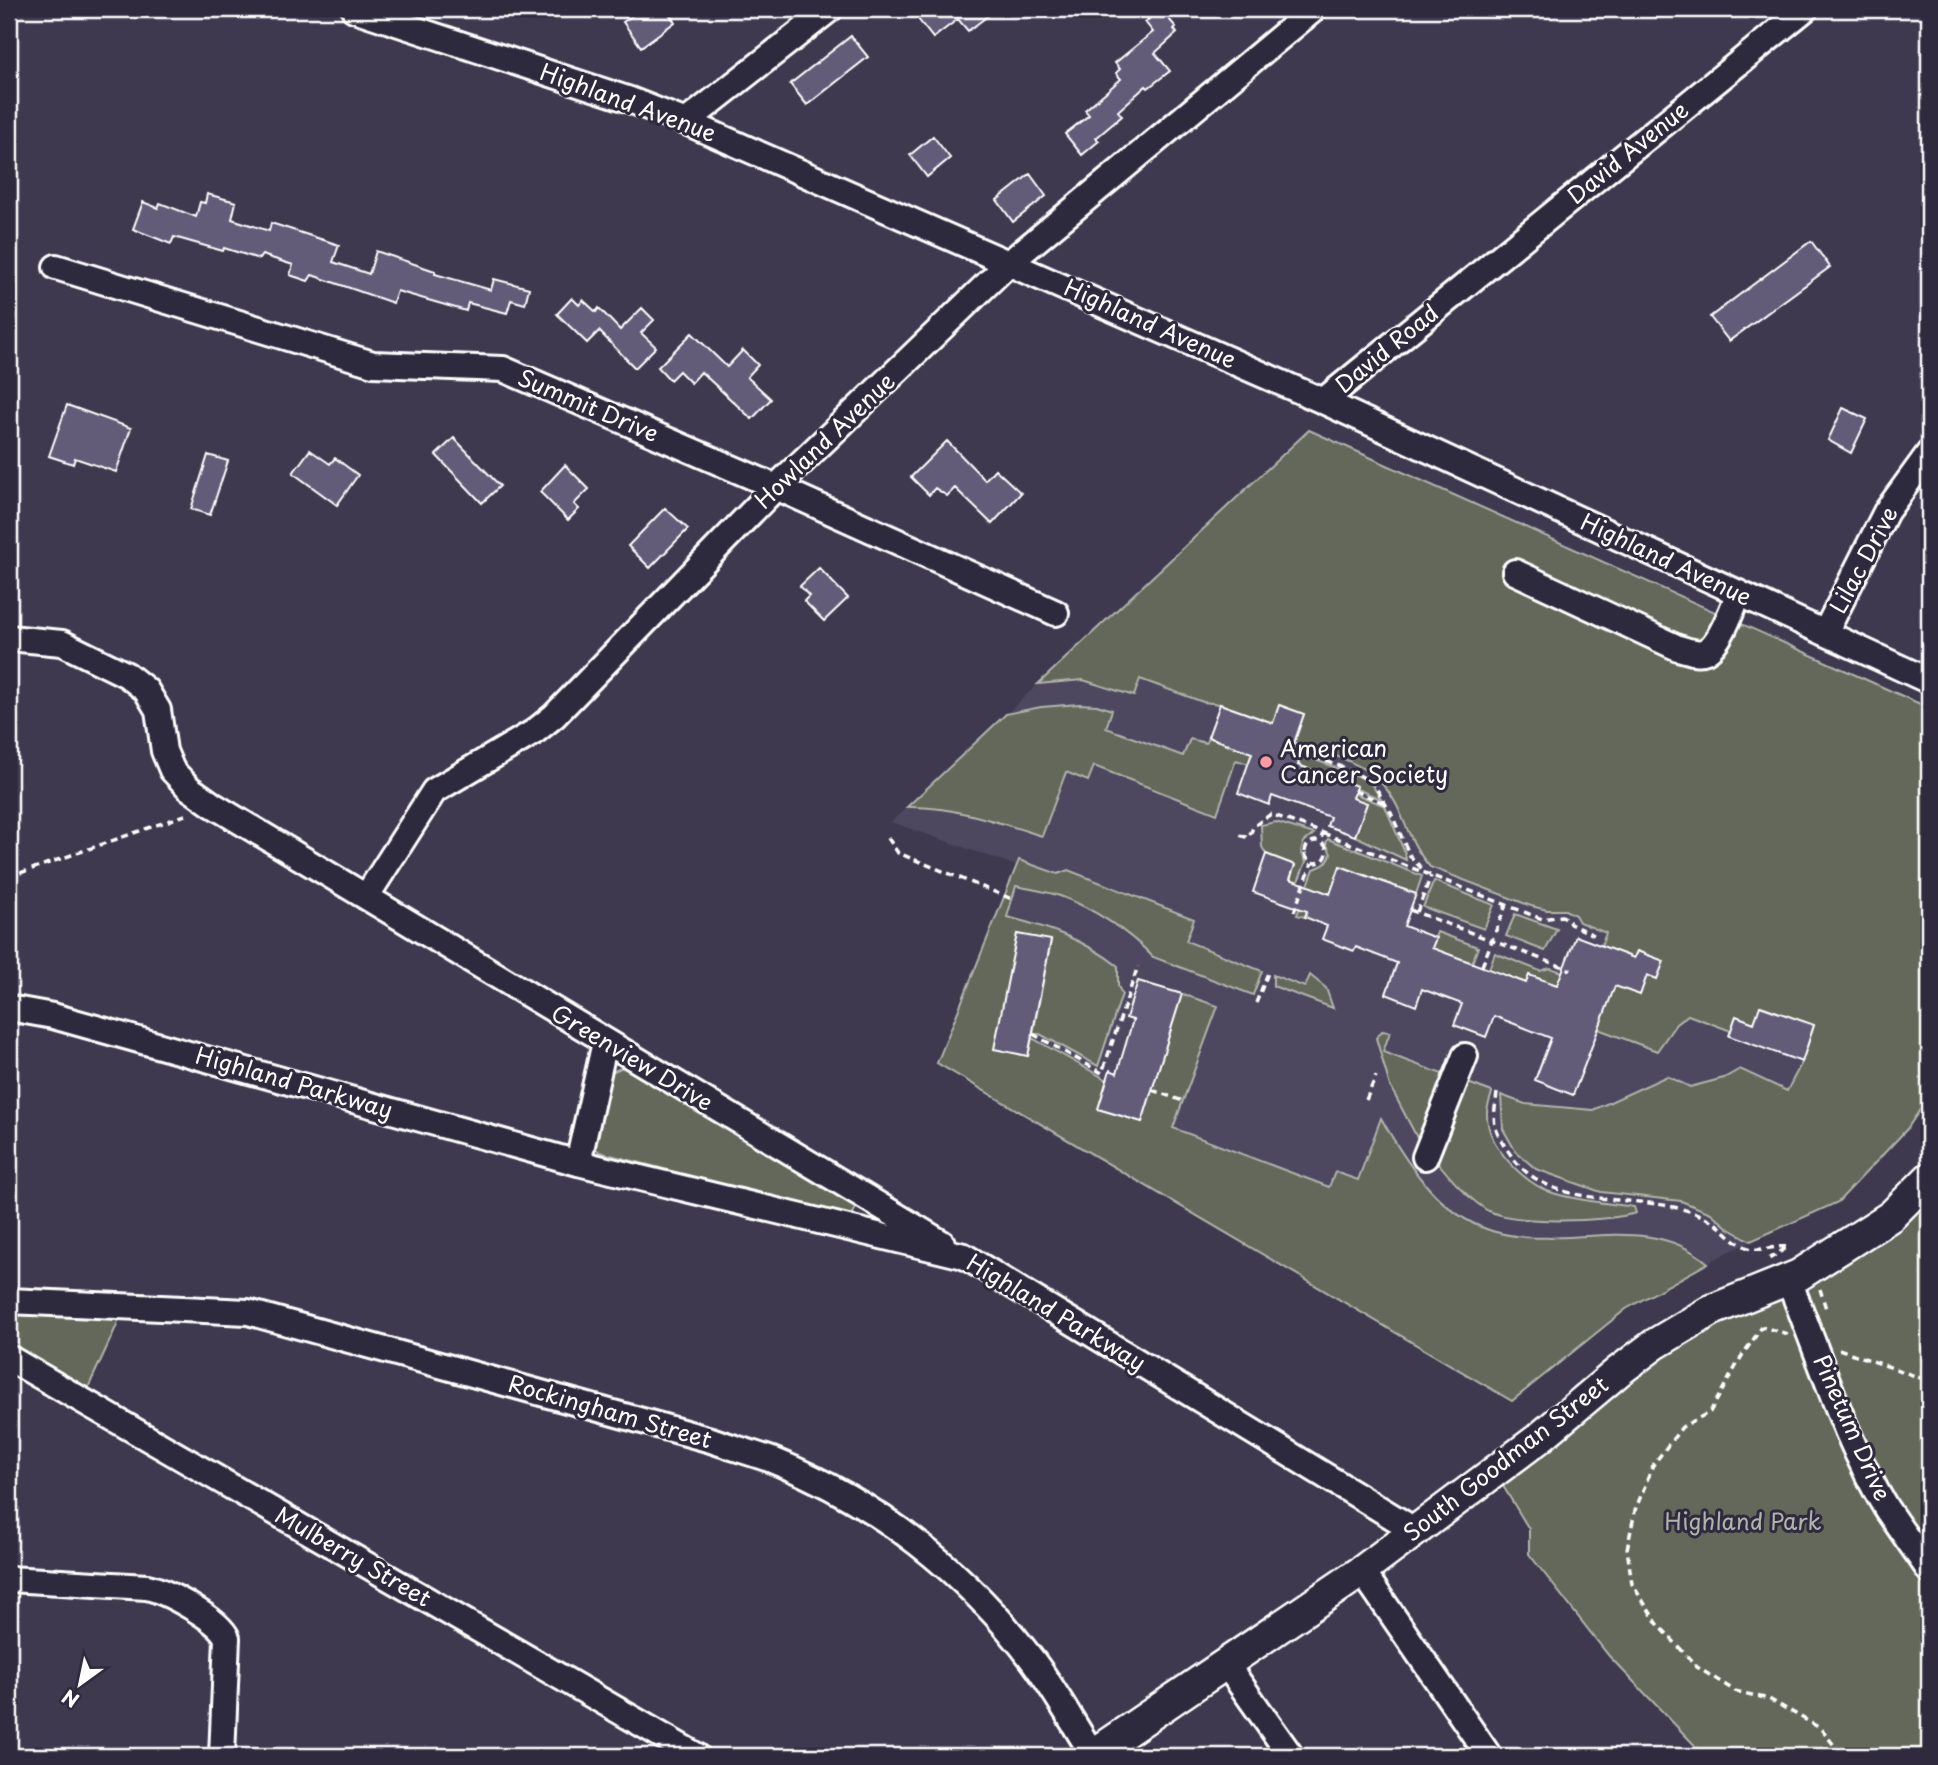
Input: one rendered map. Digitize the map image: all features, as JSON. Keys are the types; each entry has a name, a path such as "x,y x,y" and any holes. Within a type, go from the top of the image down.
{"main road":[{"name":"South Goodman Street","path":"1092,1756 1362,1572 1538,1439 1655,1343 1712,1310 1799,1275 1891,1216 1929,1178"}],"street":[{"name":"Highland Avenue","path":"354,9 398,14 686,122 1323,401 1929,681"},
{"path":"686,122 830,9"},
{"name":"Howland Avenue","path":"366,897 434,791 534,732 554,716 776,487 1009,263 1314,9"},
{"name":"David Avenue","path":"1451,298 1805,9"},
{"name":"Summit Drive","path":"56,267 373,364 503,369 776,487 1056,613"},
{"name":"David Road","path":"1323,401 1451,298"},
{"name":"Lilac Drive","path":"1825,633 1886,512 1929,453"},
{"path":"1515,572 1678,648 1695,653 1705,651 1715,642 1739,593"},
{"path":"9,638 62,643 127,675 146,690 158,710 164,751 172,770 189,788 213,805"},
{"name":"Greenview Drive","path":"213,805 964,1256"},
{"name":"Highland Parkway","path":"9,1008 53,1016 578,1163 964,1256 1416,1531"},
{"path":"578,1163 605,1042"},
{"path":"1425,1157 1465,1056"},
{"name":"Pinetum Drive","path":"1788,1279 1858,1453 1885,1506 1929,1570"},
{"name":"Rockingham Street","path":"9,1301 248,1312 711,1440 772,1460 829,1486 881,1516 968,1586 995,1613 1036,1665 1092,1756"},
{"name":"Mulberry Street","path":"9,1358 697,1756"},
{"path":"1362,1572 1489,1756"},
{"path":"9,1579 155,1589 210,1619 224,1631 227,1646 222,1756"},
{"path":"1226,1664 1291,1756"}],"path":[{"path":"1292,749 1362,775 1373,783 1386,804 1410,856 1428,875"},
{"path":"1355,791 1386,804"},
{"path":"9,877 213,805"},
{"path":"1240,835 1248,838 1254,826 1271,814 1542,919 1562,916 1570,924 1594,935"},
{"path":"1320,842 1323,833"},
{"path":"888,838 898,853 1012,899"},
{"path":"1313,841 1320,842 1326,846 1327,854 1323,861 1312,863 1306,859 1305,848 1313,841"},
{"path":"1294,912 1312,863"},
{"path":"1417,912 1428,875"},
{"path":"1482,967 1506,905"},
{"path":"1410,910 1571,970"},
{"path":"1033,1034 1102,1073 1138,966"},
{"path":"1256,1003 1268,973"},
{"path":"1366,1100 1376,1076"},
{"path":"1152,1090 1182,1101"},
{"path":"1497,1093 1495,1124 1504,1147 1533,1178 1564,1192 1661,1203 1697,1213 1718,1225 1728,1236 1746,1247 1788,1247 1761,1263"},
{"path":"1819,1289 1827,1312"},
{"path":"1793,1336 1762,1327 1743,1354 1710,1412 1682,1427 1653,1465 1635,1511 1627,1549 1632,1584 1657,1623 1697,1667 1735,1691 1769,1699 1820,1728 1843,1756"},
{"path":"1838,1348 1929,1381"}],"shaded area":[{"path":"1309,430 1929,708 1929,1096 1907,1129 1838,1202 1726,1253 1626,1309 1512,1401 937,1063 1017,866 891,822"}],"green space":[{"path":"1309,430 1929,708 1929,1096 1907,1129 1838,1202 1751,1241 1728,1228 1711,1213 1681,1201 1601,1192 1536,1169 1516,1152 1503,1129 1501,1095 1525,1104 1593,1110 1667,1076 1690,1087 1724,1078 1740,1069 1787,1091 1802,1062 1814,1025 1761,1006 1754,1023 1736,1016 1731,1031 1688,1015 1676,1024 1657,1051 1598,1029 1586,975 1640,995 1647,975 1657,979 1663,961 1637,951 1634,958 1601,946 1606,933 1579,922 1575,915 1565,910 1547,910 1531,906 1430,867 1416,847 1390,794 1380,782 1356,764 1294,742 1304,714 1280,705 1273,723 1140,679 1134,696 1083,680 1038,684"},
{"path":"1097,705 1112,710 1106,728 1183,756 1190,739 1206,743 1208,737 1252,753 1249,764 1236,760 1217,814 1094,766 1088,781 1066,772 1042,836 958,812 907,807 1006,714 1041,707"},
{"path":"1291,751 1361,777 1372,785 1381,799 1298,765 1300,758 1290,755"},
{"path":"1354,793 1385,806 1406,860 1355,836 1367,803 1352,798"},
{"path":"1276,822 1314,834 1304,842 1301,851 1306,862 1297,884 1289,882 1295,865 1266,854 1262,847 1261,825"},
{"path":"1328,839 1422,876 1416,894 1341,866 1330,894 1316,889 1305,917 1297,915 1314,869 1325,864 1330,857 1326,843"},
{"path":"1019,860 1058,874 1068,870 1194,919 1186,941 1262,971 1253,995 1153,957 1110,922 1072,901 1016,886 1007,917 1066,936 1105,957 1118,966 1118,986 1122,994 1098,1066 1040,1034 1033,1034 1051,941 1017,934 995,1049 1028,1056 1032,1038 1107,1080 1098,1109 1142,1122 1182,994 1218,1006 1173,1128 1329,1187 1335,1172 1358,1180 1381,1118 1422,1181 1449,1208 1481,1227 1509,1235 1538,1238 1626,1235 1655,1238 1682,1246 1708,1263 1626,1309 1512,1401 937,1063"},
{"path":"1434,881 1494,905 1484,929 1423,907"},
{"path":"1515,914 1557,929 1545,951 1506,936"},
{"path":"1437,932 1478,947 1472,963 1432,948"},
{"path":"1495,953 1540,971 1550,968 1569,974 1564,988 1529,975 1526,983 1489,969"},
{"path":"1273,975 1305,987 1310,975 1326,988 1333,1008 1273,986"},
{"path":"1382,1031 1390,1032 1383,1052 1445,1075 1422,1147 1390,1086 1376,1038"},
{"path":"628,1065 857,1201 852,1215 839,1215 599,1152 594,1146 591,1132 611,1072"},
{"path":"1460,1080 1492,1092 1487,1113 1493,1138 1509,1162 1530,1181 1563,1196 1634,1207 1636,1213 1583,1220 1536,1220 1498,1214 1477,1203 1431,1154"},
{"name":"Highland Park","path":"1929,1199 1929,1756 1705,1756 1609,1656 1529,1554 1529,1529 1503,1486 1615,1382 1684,1337 1822,1278 1894,1230"},
{"path":"9,1313 119,1317 88,1388 9,1343"}],"building":[{"path":"642,9 665,9 675,22 641,47 623,22"},
{"path":"932,9 997,9 968,31 958,19 933,38 918,19"},
{"path":"1140,9 1160,9 1176,27 1174,29 1177,33 1155,53 1170,71 1148,88 1146,86 1118,111 1122,116 1096,138 1099,141 1082,155 1065,134 1089,115 1085,110 1121,79 1116,73 1120,69 1115,63 1153,32 1145,22 1149,19"},
{"path":"851,36 868,57 807,105 790,84"},
{"path":"933,136 950,158 927,177 910,155"},
{"path":"1030,174 1046,196 1013,222 997,200"},
{"path":"207,194 236,202 232,219 269,231 271,223 339,245 333,262 369,274 376,251 435,271 435,274 491,290 494,279 529,288 525,304 511,300 507,313 468,303 466,311 397,291 393,303 312,275 308,281 290,275 293,265 262,255 259,259 174,237 171,244 133,229 143,202 158,208 160,203 196,217 200,202 205,203"},
{"path":"1811,241 1830,267 1729,341 1710,317"},
{"path":"572,298 579,305 583,300 596,312 599,308 620,330 642,308 654,320 641,333 656,347 635,368 599,331 587,343 557,314"},
{"path":"692,333 727,367 743,350 758,365 747,377 771,399 752,419 701,372 691,383 679,371 670,380 658,367"},
{"path":"67,405 131,428 116,472 75,458 73,464 49,456"},
{"path":"1843,408 1867,419 1851,453 1828,440"},
{"path":"454,438 500,486 482,503 436,455"},
{"path":"947,441 985,480 995,469 1021,493 992,524 955,488 947,496 935,488 929,495 911,477"},
{"path":"310,450 330,464 335,458 358,475 337,505 293,473"},
{"path":"208,455 228,461 210,515 191,509"},
{"path":"565,465 589,489 574,504 579,509 568,520 540,492"},
{"path":"665,508 688,529 650,568 628,546"},
{"path":"819,568 848,598 824,621 804,601 809,596 800,586"},
{"path":"1220,704 1273,723 1279,705 1304,714 1290,755 1300,758 1298,765 1357,786 1353,798 1367,803 1355,836 1327,826 1330,817 1272,796 1269,805 1238,793 1252,753 1208,737"},
{"path":"1266,854 1295,865 1290,879 1330,894 1340,866 1416,894 1404,926 1436,938 1432,948 1526,983 1529,975 1557,985 1576,936 1634,958 1637,951 1664,961 1657,979 1647,975 1640,995 1615,986 1573,1095 1535,1080 1551,1038 1494,1016 1486,1037 1454,1025 1462,1004 1422,989 1416,1006 1386,994 1397,963 1356,947 1354,951 1322,939 1327,926 1305,917 1307,911 1253,892"},
{"path":"1017,934 1051,940 1028,1056 994,1049"},
{"path":"1138,981 1182,994 1142,1122 1098,1109 1110,1070 1117,1073 1133,1020 1126,1018"},
{"path":"1760,1006 1814,1025 1802,1062 1729,1036 1736,1016 1754,1023"}],"place":[{"name":"American Cancer Society","path":"1266,762"}]}
